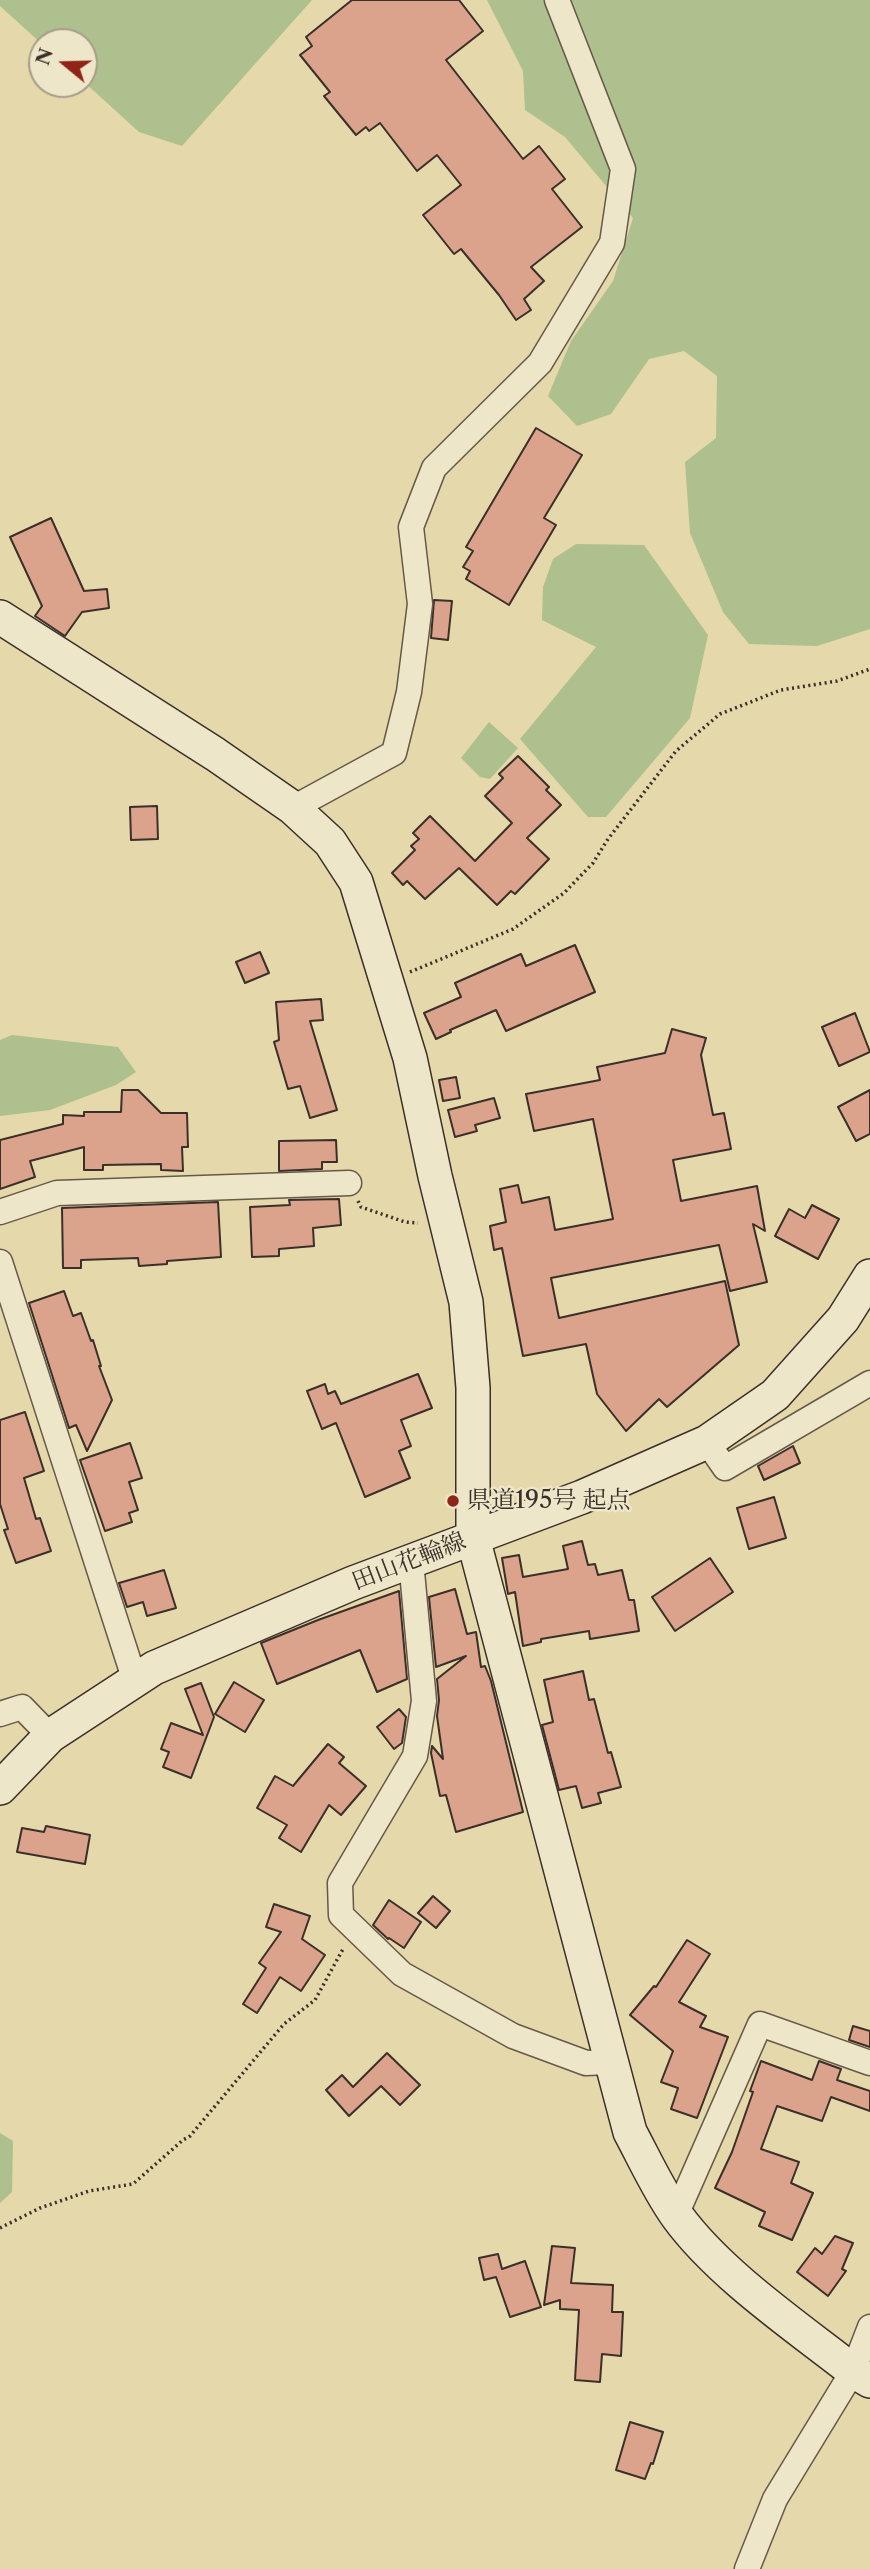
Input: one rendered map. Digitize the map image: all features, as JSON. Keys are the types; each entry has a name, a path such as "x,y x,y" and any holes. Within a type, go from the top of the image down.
{"street":[{"path":"293,808 394,753 409,692 420,604 411,527 434,468 540,363 612,243 623,169 557,0"},
{"path":"0,617 215,754 293,808 330,842 356,882 410,1058 466,1302 474,1388 473,1538 609,2062 630,2132 676,2215 737,2279 861,2376"},
{"path":"0,1212 57,1193 349,1183"},
{"path":"0,1262 135,1681"},
{"name":"田山花輪線","path":"0,1788 50,1736 154,1668 353,1583 582,1497 707,1443 775,1395 843,1319 870,1276"},
{"path":"707,1443 725,1468 870,1383"},
{"path":"411,1562 424,1701 415,1756 341,1883 341,1915 402,1975 513,2036 586,2063 609,2062"},
{"path":"0,1714 22,1707 50,1736"},
{"path":"676,2215 760,2024 870,2063"},
{"path":"747,2569 775,2499 861,2376 870,2327"}],"path":[{"path":"385,982 513,929 564,892 593,863 608,839 676,751 720,714 782,690 837,681 870,669"},
{"path":"349,1183 361,1207 405,1222 448,1226"},
{"path":"0,2228 40,2208 89,2191 133,2184 190,2136 284,2024 315,2000 343,1950 341,1915"}],"green space":[{"path":"0,0 312,0 182,146 139,132 98,95 98,28 28,28 28,31 0,6"},
{"path":"487,0 870,0 870,629 817,646 749,644 723,612 690,533 685,462 716,438 717,376 684,351 649,359 611,414 577,426 548,396 571,341 613,281 633,218 565,137 525,110 523,71"},
{"path":"576,544 644,545 708,635 690,718 606,817 588,817 520,739 596,647 542,620 543,587 553,559"},
{"path":"489,722 518,748 490,779 480,777 461,758"},
{"path":"12,1035 118,1047 136,1072 116,1085 50,1110 0,1116 0,1040"},
{"path":"0,2133 13,2141 12,2192 0,2203"}],"building":[{"path":"352,0 459,0 483,31 446,60 523,159 539,146 565,179 552,189 582,227 531,267 544,281 524,299 531,310 516,320 461,249 454,254 423,215 461,185 437,155 417,171 380,123 369,131 366,127 356,135 324,96 330,92 300,55 312,46 306,37"},
{"path":"536,428 582,455 544,518 556,525 509,605 466,579 470,571 463,567 473,551 466,547"},
{"path":"51,518 84,591 107,589 109,608 82,612 65,636 35,616 42,606 10,537"},
{"path":"434,600 452,601 448,640 431,638"},
{"path":"518,756 549,787 546,790 561,805 527,838 549,859 515,894 511,891 497,905 459,868 425,899 407,881 403,885 392,873 415,850 411,846 419,839 413,833 430,816 475,861 512,823 485,796 503,778 499,774"},
{"path":"157,806 158,839 131,840 130,807"},
{"path":"575,945 595,992 506,1031 496,1010 436,1039 424,1013 461,997 455,983 521,954 526,966"},
{"path":"260,952 269,973 245,983 236,962"},
{"path":"321,999 323,1020 310,1021 337,1110 310,1118 300,1086 288,1089 274,1042 279,1040 276,1002"},
{"path":"855,1013 870,1052 839,1066 822,1027"},
{"path":"672,1029 706,1038 701,1055 713,1115 724,1113 731,1149 673,1160 681,1201 757,1186 765,1231 753,1224 767,1282 730,1291 719,1245 551,1278 559,1318 725,1281 739,1345 667,1407 659,1399 626,1431 597,1394 586,1344 523,1356 502,1248 494,1250 490,1226 506,1222 500,1189 518,1185 522,1203 549,1197 555,1230 613,1219 593,1119 534,1131 526,1094 600,1080 597,1067 665,1053"},
{"path":"456,1077 460,1098 443,1101 439,1080"},
{"path":"122,1090 138,1090 161,1113 187,1113 188,1147 182,1147 183,1171 161,1170 161,1164 103,1165 103,1170 84,1170 84,1147 30,1161 35,1177 0,1189 0,1140 63,1124 63,1115 121,1112"},
{"path":"870,1090 870,1134 856,1141 838,1107"},
{"path":"494,1098 500,1118 475,1125 477,1131 455,1137 448,1110"},
{"path":"336,1140 337,1162 322,1162 322,1169 279,1171 279,1141"},
{"path":"339,1199 341,1225 313,1228 314,1246 279,1249 279,1256 252,1257 250,1207 290,1205 289,1200"},
{"path":"218,1202 221,1257 139,1266 138,1258 81,1260 81,1268 63,1268 62,1208"},
{"path":"812,1205 839,1219 818,1259 775,1236 789,1209 805,1218"},
{"path":"64,1291 73,1316 81,1313 91,1341 93,1340 99,1366 112,1400 87,1451 76,1425 69,1428 29,1303"},
{"path":"418,1374 432,1408 401,1420 411,1446 399,1451 410,1478 365,1497 336,1423 322,1429 307,1391 325,1384 328,1394 335,1391 341,1404"},
{"path":"25,1412 44,1471 24,1478 36,1519 40,1518 51,1551 16,1563 4,1530 8,1529 0,1504 0,1420"},
{"path":"130,1443 142,1478 129,1482 138,1510 129,1513 132,1522 105,1531 80,1460"},
{"path":"793,1446 800,1463 764,1480 758,1466"},
{"path":"774,1497 786,1538 749,1549 737,1508"},
{"path":"582,1541 588,1565 595,1564 598,1575 622,1570 629,1600 634,1600 639,1631 590,1639 589,1631 541,1639 541,1642 523,1646 515,1592 508,1594 502,1558 519,1555 523,1577 568,1569 563,1546"},
{"path":"710,1558 733,1592 675,1631 652,1597"},
{"path":"164,1570 176,1608 147,1616 143,1602 127,1607 119,1583"},
{"path":"455,1589 467,1634 476,1632 481,1667 485,1666 491,1681 523,1812 456,1832 446,1795 440,1796 431,1753 432,1746 443,1759 437,1716 437,1679 466,1656 436,1667 429,1597"},
{"path":"399,1591 407,1679 377,1692 360,1650 277,1684 261,1643"},
{"path":"583,1671 589,1700 594,1699 608,1753 611,1752 621,1787 598,1793 601,1803 582,1808 576,1786 559,1790 542,1725 553,1722 544,1680"},
{"path":"234,1682 264,1700 245,1732 215,1714"},
{"path":"201,1683 214,1717 191,1778 163,1767 169,1752 161,1749 171,1723 203,1735 185,1689"},
{"path":"399,1709 406,1717 402,1743 394,1749 377,1727"},
{"path":"328,1744 344,1757 339,1763 366,1786 341,1815 329,1805 301,1852 279,1838 287,1825 257,1808 275,1776 293,1786"},
{"path":"46,1826 90,1835 85,1864 17,1852 22,1828 44,1832"},
{"path":"433,1896 450,1911 436,1928 418,1913"},
{"path":"389,1900 421,1922 404,1948 388,1939 373,1925"},
{"path":"274,1904 310,1916 302,1939 325,1955 301,1991 280,1977 257,2013 243,2004 266,1968 259,1963 281,1932 266,1927"},
{"path":"687,1940 710,1954 679,2002 706,2016 700,2027 728,2037 697,2118 671,2109 678,2088 661,2082 673,2051 630,2015 654,1986 656,1987"},
{"path":"853,2026 870,2031 870,2047 849,2040"},
{"path":"387,2053 420,2085 400,2105 381,2086 349,2116 326,2090 342,2075 353,2087"},
{"path":"761,2061 812,2080 819,2061 841,2069 837,2080 870,2091 870,2111 831,2097 822,2121 777,2106 761,2149 799,2162 791,2183 813,2193 792,2240 759,2226 765,2212 715,2188 732,2152"},
{"path":"835,2236 853,2243 842,2269 846,2271 828,2296 797,2272 815,2248 822,2254"},
{"path":"552,2246 575,2248 571,2283 613,2285 612,2312 623,2312 621,2356 602,2354 600,2382 575,2380 579,2310 560,2309 560,2300 544,2305"},
{"path":"498,2254 502,2269 525,2261 541,2307 510,2317 496,2277 484,2280 479,2258"},
{"path":"630,2422 663,2432 653,2464 651,2463 645,2479 616,2470"}],"place":[{"name":"県道195号 起点","path":"453,1501"}]}
